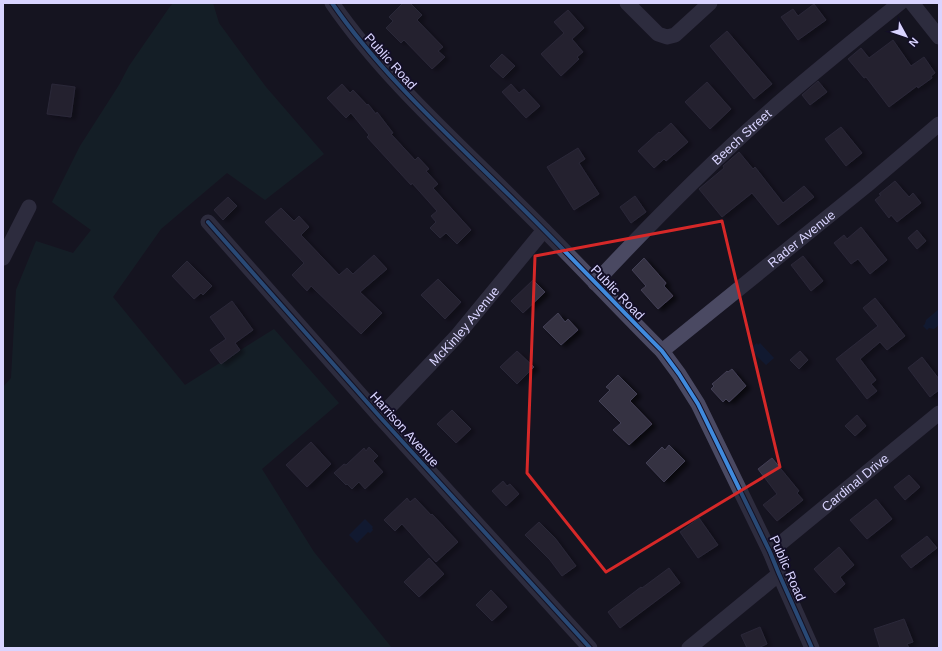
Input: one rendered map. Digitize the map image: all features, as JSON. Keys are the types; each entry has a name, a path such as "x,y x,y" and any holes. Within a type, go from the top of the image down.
{"street":[{"name":"Public Road","path":"332,3 356,36 422,110 544,230 662,351 698,404 770,552 812,648"},
{"path":"627,3 658,34 667,37 675,35 710,3"},
{"name":"Beech Street","path":"595,283 635,240 764,116 900,3"},
{"path":"912,3 939,37"},
{"name":"Rader Avenue","path":"662,351 866,186 939,124"},
{"path":"3,258 29,207"},
{"name":"Harrison Avenue","path":"208,222 380,417 590,648"},
{"name":"McKinley Avenue","path":"380,417 456,337 544,230"},
{"name":"Cardinal Drive","path":"770,552 939,413"},
{"path":"690,648 779,574"}],"highlighted area":[{"path":"722,221 780,467 606,572 527,473 535,256"}],"green space":[{"path":"173,3 213,3 219,23 266,87 324,154 265,200 227,173 161,229 113,297 185,385 274,329 339,403 262,469 314,552 392,648 3,648 3,387 11,378 16,290 36,241 73,253 91,230 52,202 80,146 119,85 129,66"}],"water":[{"path":"939,309 939,325 934,329 929,328 927,330 923,326 926,320"},
{"path":"757,343 758,345 760,343 774,358 766,365 752,351 754,349 752,347"},
{"path":"365,519 373,527 373,530 370,533 368,532 357,543 349,535"}],"building":[{"path":"403,3 410,3 422,15 417,20 443,47 438,51 445,57 432,69 404,40 401,43 386,28 393,21 389,17"},
{"path":"814,4 826,20 798,40 781,17 793,9 798,16"},
{"path":"568,10 584,28 572,39 583,52 577,57 579,59 561,76 541,54 564,33 554,22"},
{"path":"727,31 772,84 754,99 710,46"},
{"path":"893,40 911,66 924,57 935,73 931,76 932,78 918,88 917,86 889,107 866,77 864,78 848,59 861,48 869,58"},
{"path":"502,54 515,66 503,78 490,66"},
{"path":"818,81 827,92 810,105 802,95"},
{"path":"707,82 731,109 710,129 685,102"},
{"path":"52,84 75,87 71,117 47,114"},
{"path":"342,84 350,93 353,90 376,114 377,112 393,133 391,134 415,160 418,157 429,169 426,171 438,184 433,188 471,230 457,244 446,233 440,238 430,228 436,222 431,216 437,211 367,137 369,135 351,113 346,118 327,98"},
{"path":"511,84 519,93 524,89 540,106 526,118 502,92"},
{"path":"671,123 688,142 666,161 664,159 654,168 638,151"},
{"path":"841,127 862,153 846,166 825,139"},
{"path":"578,148 585,159 579,163 599,194 574,210 547,167"},
{"path":"739,152 753,169 755,167 783,203 804,186 814,197 778,225 752,193 722,217 699,189 724,168 723,166"},
{"path":"895,181 909,197 913,193 921,203 897,222 891,215 889,218 875,200 881,195 879,194"},
{"path":"635,196 646,212 631,223 620,207"},
{"path":"228,197 237,206 223,220 214,210"},
{"path":"281,208 294,221 299,216 309,227 301,235 339,275 347,268 353,274 374,255 387,269 360,292 382,313 361,334 311,286 307,291 292,275 304,263 265,222"},
{"path":"861,227 887,260 870,274 858,259 851,264 834,243 844,235 847,239"},
{"path":"917,230 926,241 917,249 908,238"},
{"path":"803,256 823,281 811,291 791,265"},
{"path":"644,258 666,283 664,286 673,296 658,309 641,290 646,286 632,270"},
{"path":"187,261 212,286 203,295 201,293 194,299 172,276"},
{"path":"438,279 461,302 445,319 421,295"},
{"path":"533,280 545,292 523,313 511,301"},
{"path":"875,298 905,336 887,350 880,342 860,359 876,380 871,384 877,391 867,399 836,359 878,326 863,308"},
{"path":"232,301 253,330 235,343 240,350 221,364 210,350 226,339 210,317"},
{"path":"558,313 565,322 568,319 578,330 561,345 543,327"},
{"path":"517,351 534,367 517,384 500,367"},
{"path":"800,351 808,360 799,369 790,360"},
{"path":"922,357 939,379 939,390 930,397 908,368"},
{"path":"732,369 746,386 729,402 726,399 723,402 711,389 714,386 712,384 727,371 728,372"},
{"path":"618,375 637,394 630,401 652,424 629,445 613,430 621,423 599,401 610,390 606,387"},
{"path":"452,410 471,429 456,443 437,424"},
{"path":"857,415 866,426 855,436 845,426"},
{"path":"311,442 331,464 307,487 286,465"},
{"path":"669,445 685,461 664,482 646,463 662,447 665,450"},
{"path":"369,447 378,456 373,461 383,472 365,489 359,482 352,489 334,473 344,464 346,465 364,448 366,451"},
{"path":"772,458 799,491 797,493 803,500 777,521 763,505 777,494 758,469"},
{"path":"909,475 920,487 905,500 894,487"},
{"path":"503,481 507,486 510,484 519,494 506,506 492,491"},
{"path":"407,498 410,502 415,498 458,542 436,562 402,524 395,531 384,520"},
{"path":"876,499 892,519 867,539 850,520"},
{"path":"699,518 718,545 698,558 680,532"},
{"path":"539,522 555,538 576,566 562,576 550,560 525,535"},
{"path":"927,536 937,548 911,568 901,556"},
{"path":"839,547 854,565 840,577 845,584 835,593 814,569"},
{"path":"429,558 444,574 419,597 404,582"},
{"path":"669,568 680,583 620,628 608,612"},
{"path":"491,590 507,607 492,621 476,605"},
{"path":"904,619 913,642 907,644 909,648 880,648 874,629"},
{"path":"760,627 767,644 758,648 747,648 741,635"}],"cycle path":[{"path":"332,3 373,56 396,82 553,239 662,351 698,404 770,552 812,648"},
{"path":"208,222 380,417 590,648"}]}
